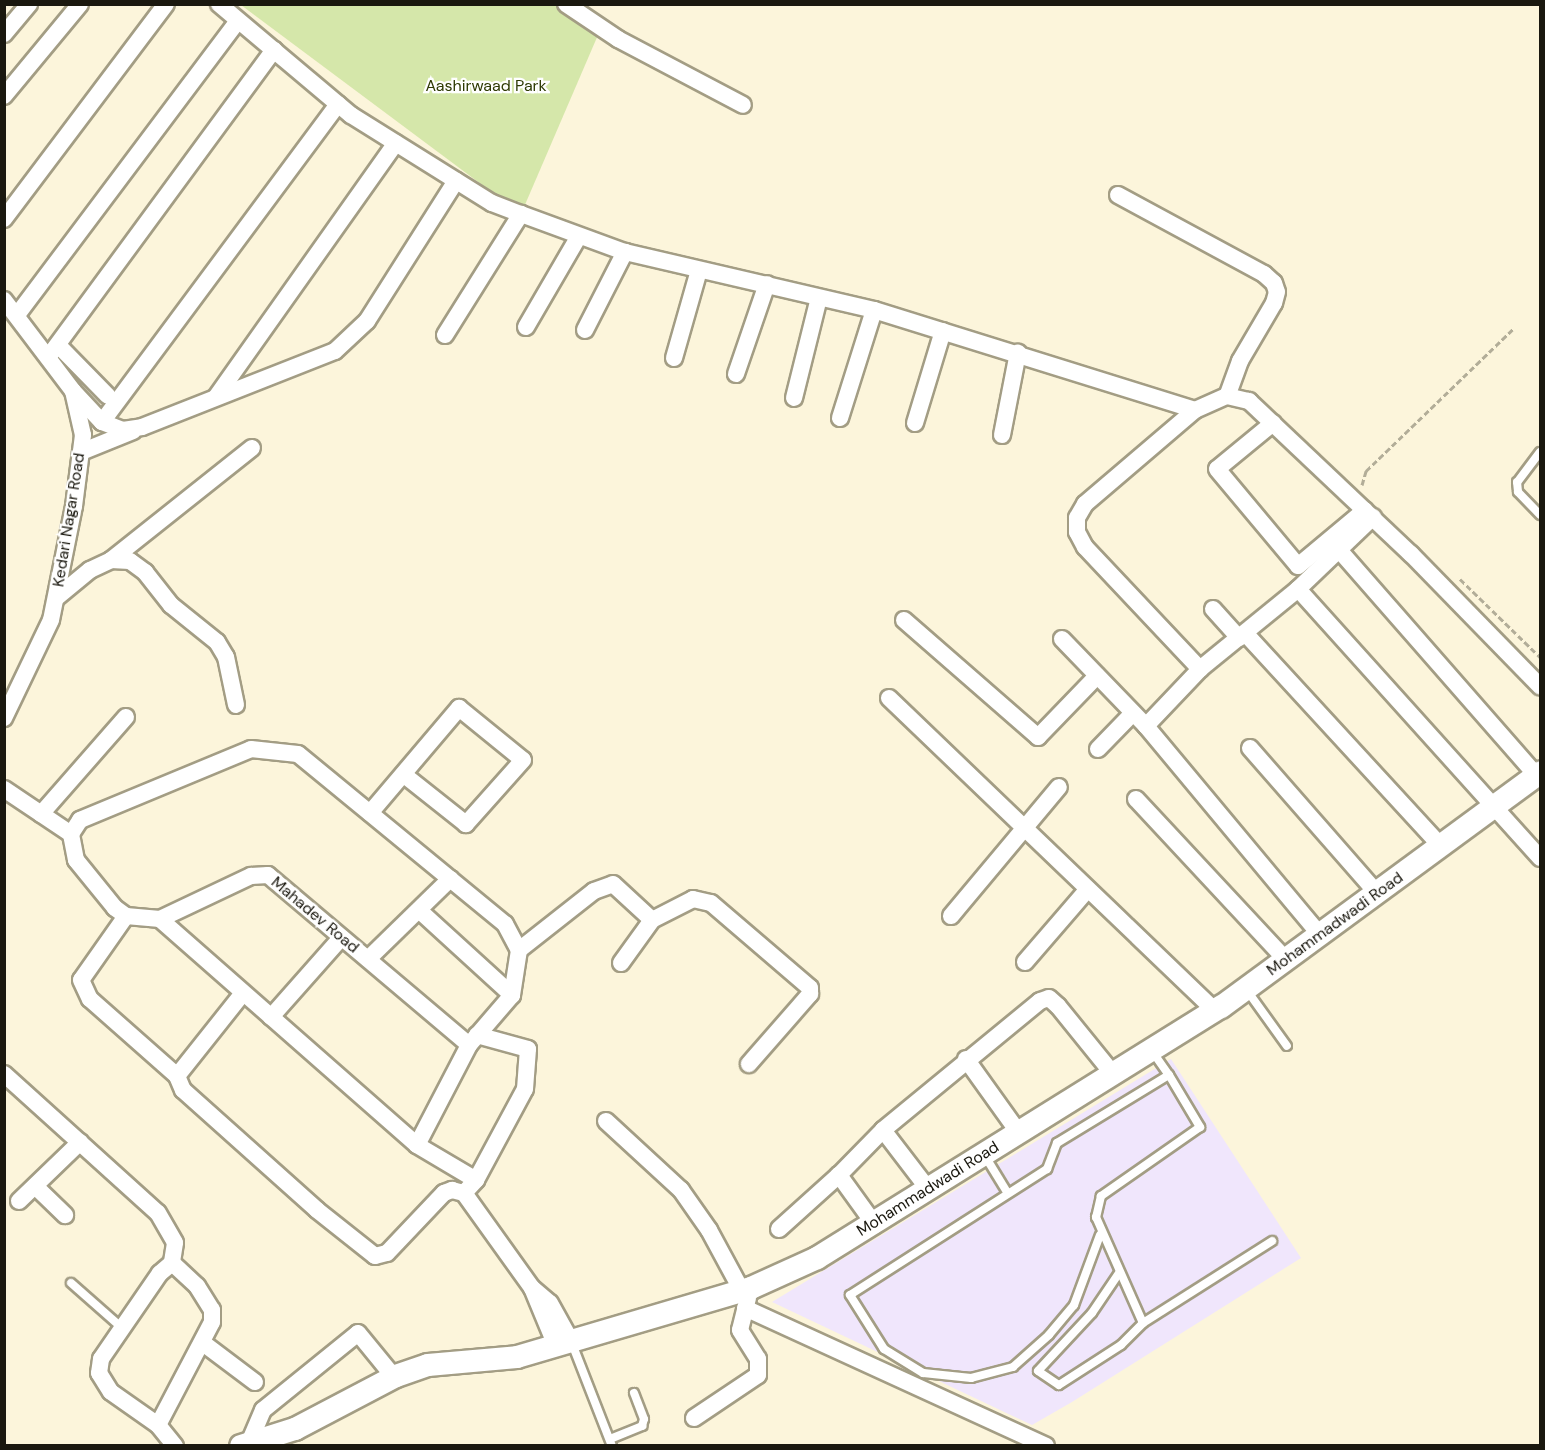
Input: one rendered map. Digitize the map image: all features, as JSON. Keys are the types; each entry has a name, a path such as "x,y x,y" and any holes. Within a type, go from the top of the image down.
{"main road":[{"name":"Mohammadwadi Road","path":"245,1444 320,1419 394,1377 428,1365 517,1357 746,1296 874,1225 1246,989 1539,775"}],"street":[{"path":"4,34 29,4"},
{"path":"4,96 80,4"},
{"path":"4,219 166,4"},
{"path":"219,4 338,104 492,203 625,252 874,310 1195,410"},
{"path":"567,4 618,39 743,105"},
{"path":"17,315 238,21"},
{"path":"108,396 53,350 274,51"},
{"path":"102,422 338,104"},
{"path":"216,397 396,143"},
{"path":"81,452 335,351 367,321 456,181"},
{"path":"1118,195 1264,274 1274,283 1277,292 1274,303 1240,361 1227,396"},
{"path":"445,335 521,214"},
{"path":"526,327 579,236"},
{"path":"585,330 625,252"},
{"path":"674,358 699,270"},
{"path":"736,374 767,284"},
{"path":"794,398 819,298"},
{"name":"Kedari Nagar Road","path":"4,300 53,350 73,392 83,435 51,620 4,718"},
{"path":"840,418 874,310"},
{"path":"915,423 942,331"},
{"path":"1002,435 1018,353"},
{"path":"73,392 102,422 123,430 142,427"},
{"path":"1200,669 1085,547 1077,532 1077,518 1085,504 1195,410 1227,396 1250,401 1274,423 1369,514 1540,686"},
{"path":"1274,423 1218,469 1298,566 1369,514"},
{"path":"56,598 90,570 111,560 252,448"},
{"path":"1146,726 1200,669 1298,589 1340,551 1369,514"},
{"path":"1340,551 1539,775"},
{"path":"111,560 130,561 145,572 171,605 218,642 226,657 236,705"},
{"path":"1298,589 1540,858"},
{"path":"1213,609 1242,635 1441,846"},
{"path":"904,620 1038,737 1097,675"},
{"path":"1062,639 1146,726 1320,935"},
{"path":"889,698 1214,1010"},
{"path":"370,813 403,774 459,708 523,760 466,824 403,774"},
{"path":"1098,748 1133,713"},
{"path":"41,814 126,717"},
{"path":"1250,748 1377,893"},
{"path":"70,834 80,820 252,749 298,754 505,924 519,950 512,995 473,1040 417,1145"},
{"path":"951,916 1059,787"},
{"path":"4,789 70,834 76,860 126,916 160,919 417,1145 476,1180"},
{"path":"1136,799 1286,960"},
{"name":"Mahadev Road","path":"160,919 262,874 473,1040 528,1049 525,1089 476,1180 464,1193"},
{"path":"368,958 450,879"},
{"path":"519,950 594,891 613,884 649,917"},
{"path":"1025,962 1088,889"},
{"path":"621,963 649,917 693,899 711,903 810,988 810,994 749,1064"},
{"path":"419,910 512,995"},
{"path":"126,916 81,980 90,999 177,1076 183,1090 317,1210 375,1256 387,1253 444,1193 452,1190 464,1193 532,1288 563,1343"},
{"path":"271,1017 341,938"},
{"path":"177,1076 243,993"},
{"path":"779,1229 883,1130 966,1059 1049,998 1113,1074"},
{"path":"966,1059 1019,1133"},
{"path":"4,1074 168,1225 175,1243 172,1263 160,1273 101,1359 99,1373 111,1392 158,1425 175,1446"},
{"path":"606,1121 681,1190 709,1230 746,1296 1046,1446"},
{"path":"883,1130 929,1190"},
{"path":"19,1201 80,1142"},
{"path":"839,1174 874,1225"},
{"path":"35,1186 65,1215"},
{"path":"158,1425 212,1322 212,1310 197,1286 172,1263"},
{"path":"694,1419 758,1375 758,1359 740,1330 746,1296"},
{"path":"245,1444 263,1410 358,1333 394,1377"},
{"path":"203,1343 255,1382"}],"lane":[{"path":"1540,452 1517,482 1518,492 1540,515"},
{"path":"1246,989 1287,1046"},
{"path":"1143,1323 1100,1234 1095,1218 1101,1196 1200,1127 1151,1050"},
{"path":"1100,1234 1074,1305 1013,1367 971,1378 923,1373 884,1349 849,1295 1006,1192 1047,1169 1057,1143 1169,1075"},
{"path":"985,1156 1006,1192"},
{"path":"1119,1273 1092,1313 1038,1371 1059,1385 1121,1345 1143,1323 1272,1241"},
{"path":"71,1283 122,1328"},
{"path":"563,1343 611,1442 642,1426 644,1419 634,1393"}],"path":[{"path":"1370,493 1361,484 1366,471 1514,328"},
{"path":"1455,575 1540,657"}],"shaded area":[{"path":"1171,1059 1301,1258 1072,1402 1032,1425 772,1302"}],"green space":[{"name":"Aashirwaad Park","path":"241,5 562,5 601,28 521,214"}]}
